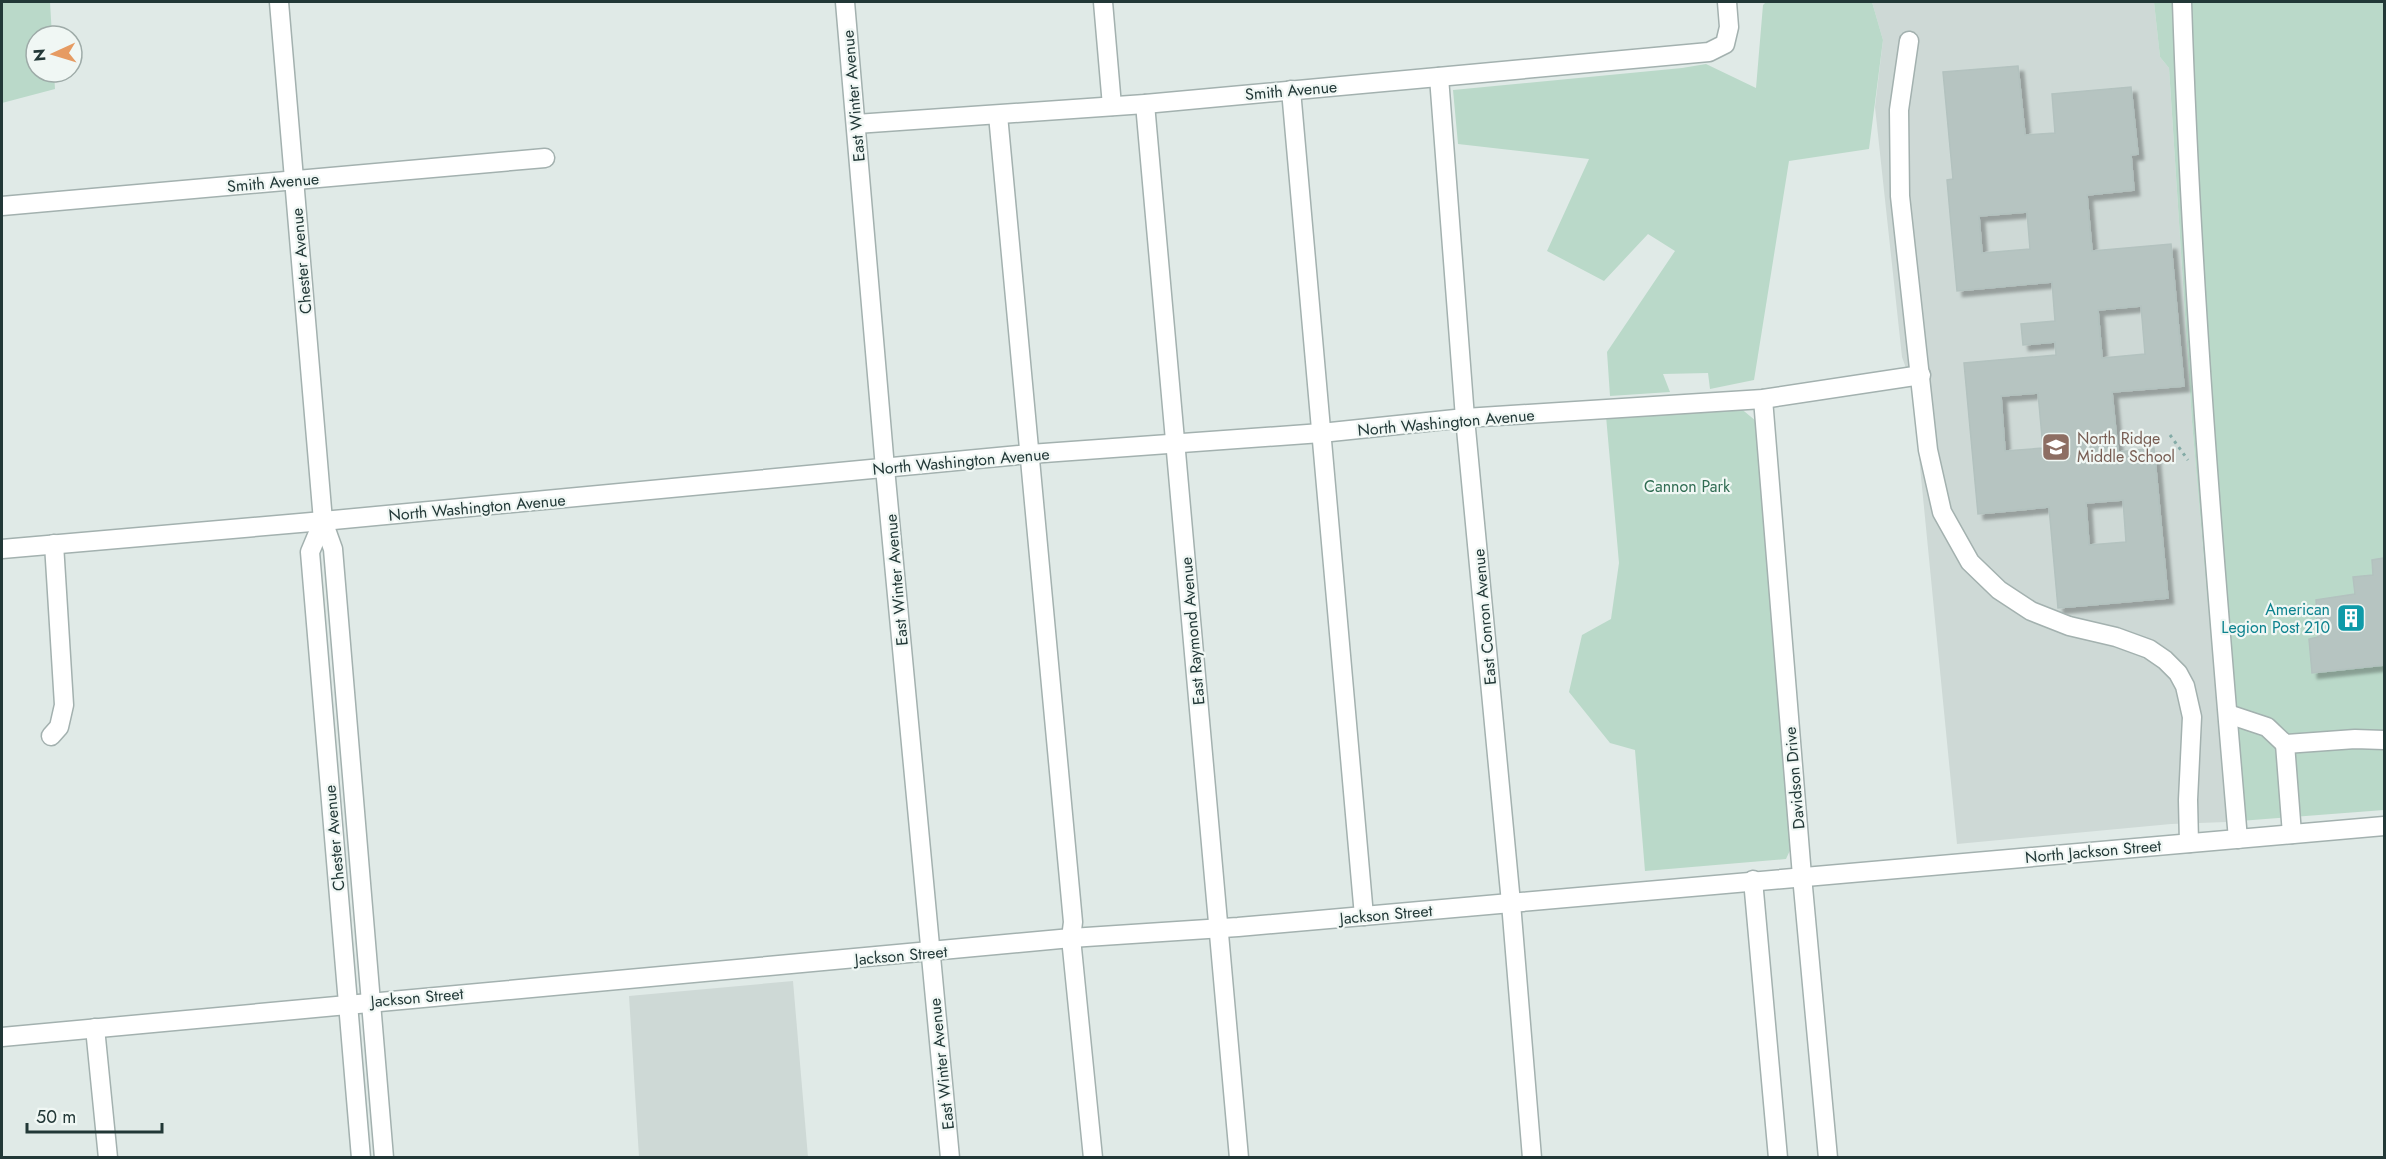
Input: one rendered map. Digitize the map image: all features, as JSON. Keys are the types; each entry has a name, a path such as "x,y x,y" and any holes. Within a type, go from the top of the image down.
{"street":[{"name":"Chester Avenue","path":"279,2 323,521 333,549 384,1158"},
{"name":"East Winter Avenue","path":"845,2 885,468 950,1158"},
{"path":"1103,2 1112,106"},
{"name":"Smith Avenue","path":"856,124 1145,104 1709,52 1725,44 1729,27 1727,2"},
{"path":"2182,2 2197,326 2238,839"},
{"path":"1909,41 1899,110 1900,196 1928,450 1942,512 1970,562 1999,590 2031,611 2069,626 2116,637 2149,649 2178,673 2185,686 2192,717 2188,800 2189,843"},
{"name":"East Conron Avenue","path":"1439,77 1465,418 1511,903 1532,1158"},
{"path":"1291,90 1364,916"},
{"name":"East Raymond Avenue","path":"1145,104 1239,1158"},
{"path":"998,115 1073,922 1071,938 1093,1158"},
{"name":"Smith Avenue","path":"2,206 545,158"},
{"name":"North Washington Avenue","path":"2,549 1030,454 1321,433 1465,418 1763,399 1921,375"},
{"name":"Davidson Drive","path":"1763,399 1802,876 1828,1158"},
{"name":"Chester Avenue","path":"323,521 310,552 361,1158"},
{"path":"51,736 59,727 64,705 54,544"},
{"path":"322,693 345,691"},
{"path":"2228,714 2266,727 2285,744 2292,834"},
{"path":"2285,744 2355,739 2385,740"},
{"name":"North Jackson Street","path":"1802,876 2385,826"},
{"path":"334,845 358,842"},
{"name":"Jackson Street","path":"2,1037 347,1003 1071,938 1364,916 1802,876"},
{"path":"1753,880 1778,1158"},
{"path":"96,1028 108,1158"}],"shaded area":[{"name":"North Ridge Middle School","path":"1872,2 2154,2 2160,57 2169,68 2192,422 2227,822 2171,824 1957,844 1912,385 1902,357 1875,107 1883,40"},
{"path":"793,981 808,1157 639,1157 629,996"}],"green space":[{"path":"2,2 50,2 51,24 24,24 24,84 55,84 55,89 2,103"},
{"path":"1766,2 1872,2 1883,40 1869,149 1789,161 1754,380 1710,389 1708,373 1663,374 1670,392 1610,396 1607,352 1675,251 1648,234 1604,281 1547,251 1589,159 1458,144 1453,90 1706,64 1756,88 1763,5"},
{"path":"2154,2 2384,2 2384,810 2227,822 2192,422 2169,68 2160,57"},
{"name":"Cannon Park","path":"1739,407 1756,421 1792,846 1786,859 1645,871 1635,750 1610,743 1569,692 1582,635 1611,619 1619,563 1606,416"}],"building":[{"path":"2018,66 2025,135 2055,133 2052,94 2131,87 2138,154 2131,155 2134,190 2087,195 2092,251 2171,244 2184,386 2112,392 2118,452 2154,448 2168,598 2058,608 2049,507 1978,514 1964,363 2056,355 2055,342 2023,345 2021,324 2055,321 2052,282 1957,291 1947,180 1953,179 1943,72","holes":["2027,212 2030,249 1982,253 1979,216","2141,306 2145,354 2102,358 2098,310","2038,393 2043,448 2005,451 2001,396","2123,500 2126,542 2089,545 2086,503"]},
{"name":"American Legion Post 210","path":"2384,558 2384,665 2312,673 2309,639 2318,637 2316,600 2355,594 2353,577 2373,575 2372,560"}],"place":[{"name":"North Ridge Middle School","path":"2056,447"},
{"name":"American Legion Post 210","path":"2351,618"}]}
